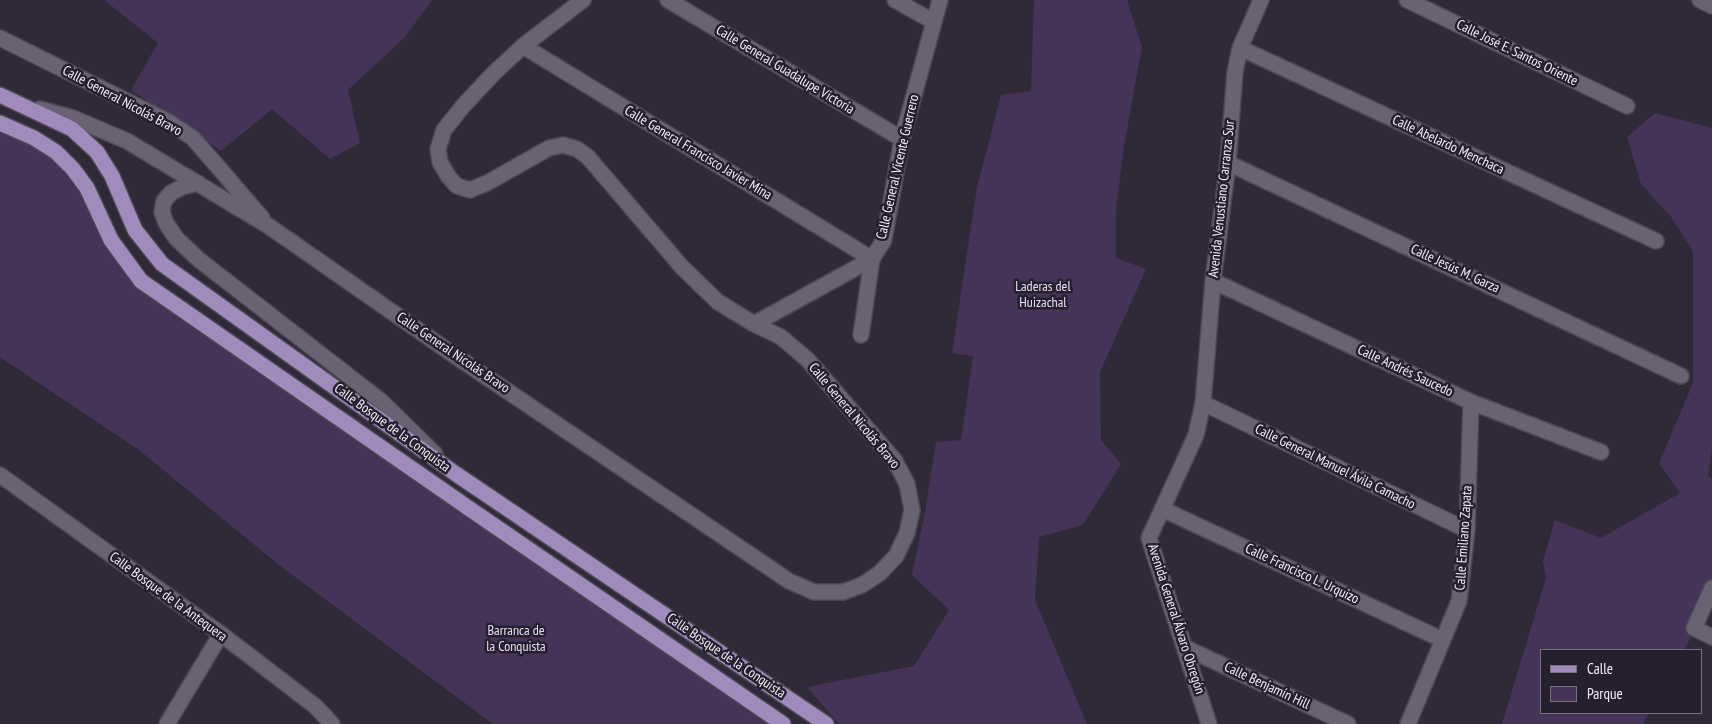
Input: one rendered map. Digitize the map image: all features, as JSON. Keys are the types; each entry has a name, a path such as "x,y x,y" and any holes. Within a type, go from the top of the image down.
{"main road":[{"name":"Calle Bosque de la Conquista","path":"6,98 72,129 97,152 112,176 135,230 162,264 456,474 826,724"},
{"name":"Calle Bosque de la Conquista","path":"0,123 34,138 56,152 73,169 86,188 111,240 142,281 783,724"}],"street":[{"path":"523,46 583,0"},
{"name":"Calle General Guadalupe Victoria","path":"668,0 902,139"},
{"path":"895,0 934,22"},
{"name":"Calle General Vicente Guerrero","path":"861,335 872,259 884,240 902,139 940,0"},
{"name":"Avenida Venustiano Carranza Sur","path":"1203,403 1213,281 1228,163 1234,72 1240,48 1261,0"},
{"name":"Calle José E. Santos Oriente","path":"1408,0 1628,106"},
{"path":"1700,0 1712,6"},
{"name":"Calle General Nicolás Bravo","path":"0,38 169,122 193,138 270,227"},
{"name":"Calle General Nicolás Bravo","path":"6,98 73,118 127,141 270,227 789,581 814,592 843,592 862,585 880,573 896,556 907,533 912,510 907,484 895,461 807,359 781,338 718,302 681,266 588,157 576,149 563,145 549,148 487,183 470,190 457,186 448,176 440,162 438,149 444,130 482,86 523,46"},
{"name":"Calle General Francisco Javier Mina","path":"523,46 872,259"},
{"name":"Calle Abelardo Menchaca","path":"1240,48 1656,241"},
{"name":"Calle Jesús M. Garza","path":"1228,163 1681,376"},
{"path":"198,183 182,187 171,193 164,201 162,212 166,223 176,238 198,259 381,401 456,474"},
{"path":"754,324 872,259"},
{"name":"Calle Andrés Saucedo","path":"1213,281 1471,402 1601,452"},
{"name":"Calle Emiliano Zapata","path":"1408,724 1459,600 1467,530 1471,402"},
{"name":"Avenida General Álvaro Obregón","path":"1203,403 1196,435 1149,538 1209,724"},
{"name":"Calle General Manuel Ávila Camacho","path":"1203,403 1467,530"},
{"name":"Calle Bosque de la Antequera","path":"0,475 221,634 315,706 332,724"},
{"name":"Calle Francisco L. Urquizo","path":"1162,509 1443,640"},
{"path":"1711,635 1694,628 1712,588"},
{"path":"167,724 221,634"},
{"name":"Calle Benjamín Hill","path":"1186,648 1348,724"}],"green space":[{"path":"104,0 432,0 404,38 348,90 360,143 330,159 272,109 221,151 131,90 158,43"},
{"name":"Laderas del Huizachal","path":"1034,0 1127,0 1142,47 1124,146 1116,210 1116,258 1146,269 1100,372 1101,440 1121,464 1083,525 1039,537 1035,600 1087,724 839,724 807,687 914,666 949,610 912,575 925,512 936,442 961,440 973,356 952,353 977,187 1001,95 1031,91"},
{"path":"1655,113 1712,128 1712,448 1708,476 1712,479 1712,599 1685,649 1540,649 1540,714 1648,714 1643,724 1502,724 1546,578 1543,561 1555,520 1601,538 1680,493 1659,463 1693,383 1693,251 1672,218 1641,184 1627,137"},
{"name":"Barranca de la Conquista","path":"0,123 56,152 142,281 784,724 493,724 279,565 139,450 0,357"}]}
